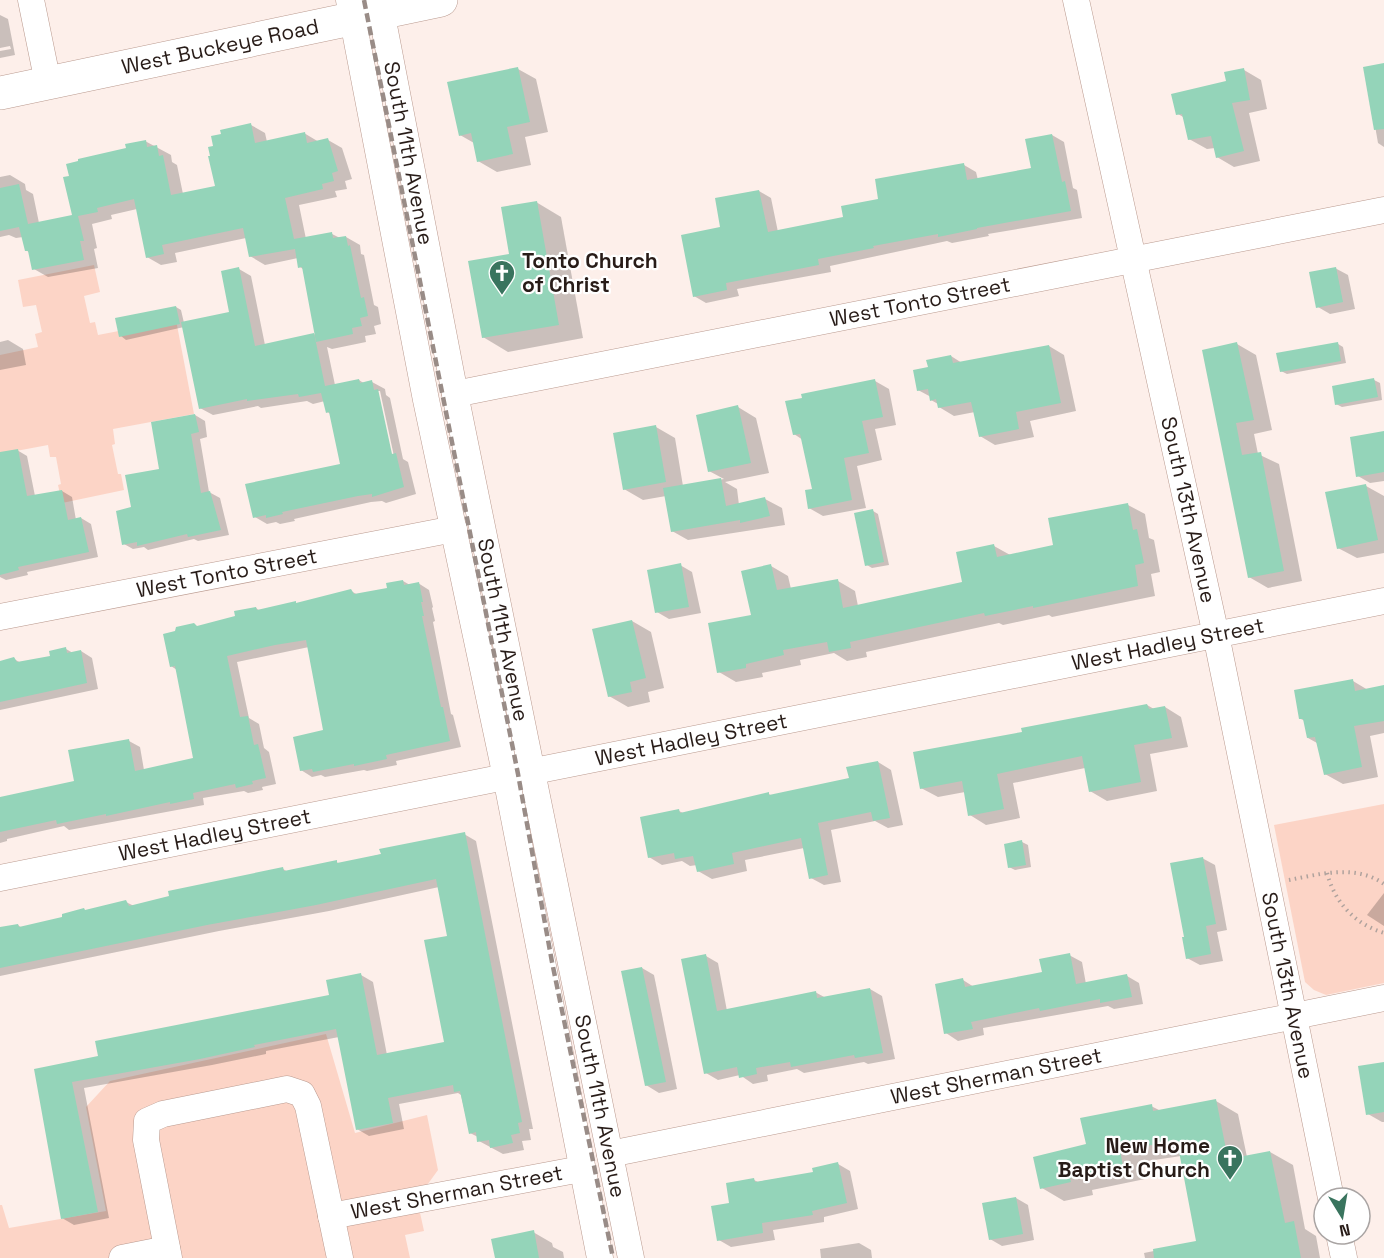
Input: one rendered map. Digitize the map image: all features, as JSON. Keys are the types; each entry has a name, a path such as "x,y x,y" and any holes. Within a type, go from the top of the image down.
{"main road":[{"name":"West Buckeye Road","path":"0,93 366,8 441,0"}],"street":[{"path":"31,0 48,83"},
{"name":"South 13th Avenue","path":"1076,0 1216,635 1329,1186"},
{"name":"South 11th Avenue","path":"366,8 455,394 632,1258"},
{"name":"South 11th Avenue","path":"366,8 395,242 506,777 600,1258"},
{"name":"West Tonto Street","path":"455,394 1384,210"},
{"name":"West Tonto Street","path":"0,617 454,530"},
{"name":"West Hadley Street","path":"0,878 1384,601"},
{"name":"West Sherman Street","path":"610,1155 1384,998"},
{"path":"122,1258 168,1253 146,1140 147,1121 162,1114 288,1089 302,1094 308,1106 340,1258"},
{"name":"West Sherman Street","path":"331,1216 581,1169"}],"path":[{"path":"1288,881 1341,872 1362,874 1384,884"},
{"path":"1327,873 1333,892 1349,913 1369,928 1384,933"}],"shaded area":[{"path":"94,265 100,292 84,296 90,323 95,322 98,335 176,320 194,414 113,429 115,444 112,445 124,490 62,503 56,457 50,457 48,445 0,454 0,355 38,347 35,334 42,332 36,305 23,307 18,280"},
{"path":"1384,804 1384,983 1326,995 1314,990 1305,982 1274,825"},
{"path":"326,1034 355,1133 427,1115 438,1170 417,1199 424,1231 405,1235 410,1258 0,1258 0,1205 2,1205 9,1228 106,1211 86,1107 110,1081"}],"building":[{"path":"1384,63 1384,129 1374,130 1363,67"},
{"path":"518,67 530,122 507,127 513,154 477,162 471,133 459,136 447,82"},
{"path":"1244,68 1250,100 1232,103 1244,151 1216,158 1211,136 1188,140 1182,114 1176,115 1171,94 1226,81 1224,72"},
{"path":"251,123 255,143 305,132 307,143 328,138 338,171 332,173 334,181 322,184 323,189 285,198 294,239 332,232 333,238 346,236 361,298 364,297 368,316 360,318 362,326 352,328 353,334 316,342 302,267 298,268 295,249 249,257 243,228 162,245 164,254 146,258 134,199 97,208 98,212 78,216 84,241 80,241 84,260 32,270 19,227 0,231 0,188 19,184 28,224 72,215 63,177 69,176 66,164 126,148 125,144 146,140 147,147 157,145 159,156 163,155 171,195 215,186 208,156 210,156 208,147 213,146 211,136 221,134 220,130"},
{"path":"1052,134 1071,211 938,237 938,234 873,246 874,248 818,259 819,265 726,283 727,290 693,297 681,235 720,227 715,198 759,190 768,232 843,217 841,206 878,199 875,179 964,163 967,180 1031,168 1025,139"},
{"path":"537,201 559,325 482,338 468,261 509,254 501,207"},
{"path":"239,267 255,346 314,333 325,386 359,379 360,383 372,380 374,390 378,389 392,454 396,453 404,487 372,497 372,494 358,496 282,512 283,514 266,518 266,515 253,518 245,484 340,464 329,412 326,413 321,393 299,397 298,394 247,401 247,399 199,409 181,322 229,312 221,271"},
{"path":"1336,267 1343,302 1316,308 1309,272"},
{"path":"176,306 180,324 119,337 115,318"},
{"path":"1237,342 1254,420 1236,423 1242,455 1261,452 1284,571 1248,578 1202,350"},
{"path":"1338,342 1341,361 1280,372 1276,353"},
{"path":"1049,345 1061,403 1016,412 1019,429 979,437 971,402 938,408 936,399 930,401 928,389 917,391 913,370 928,367 926,360 951,355 953,363"},
{"path":"1374,378 1378,397 1335,405 1332,386"},
{"path":"875,379 883,417 862,421 869,453 844,458 852,500 808,509 805,490 812,489 800,434 793,435 785,401 802,398 801,394"},
{"path":"738,405 751,463 708,472 696,415"},
{"path":"195,414 199,432 191,434 201,493 210,491 221,530 188,537 187,534 137,546 137,542 122,545 116,511 131,507 125,475 159,469 151,422"},
{"path":"656,425 666,482 623,490 613,433"},
{"path":"1384,431 1384,472 1356,477 1350,437"},
{"path":"18,449 27,496 62,490 68,520 81,517 89,552 18,567 19,570 0,575 0,452"},
{"path":"721,478 726,506 765,497 770,516 740,523 740,520 671,532 663,488"},
{"path":"1366,484 1378,540 1337,549 1325,492"},
{"path":"1128,503 1133,530 1137,529 1144,563 1135,565 1138,586 1033,608 1033,606 985,616 984,613 850,642 851,648 829,652 827,642 783,650 784,655 746,664 746,668 717,673 708,623 751,615 741,571 771,564 777,590 838,579 843,608 962,582 956,552 994,544 997,557 1053,545 1048,518"},
{"path":"873,509 884,562 865,566 854,513"},
{"path":"681,563 689,607 655,613 647,570"},
{"path":"403,580 404,585 419,582 423,602 421,602 424,616 422,616 450,741 386,755 387,759 354,766 354,764 313,772 312,769 300,771 293,737 323,730 306,640 275,645 227,656 240,717 248,716 254,745 258,744 266,778 236,788 235,784 193,793 194,799 170,804 170,802 57,824 56,820 0,832 0,797 74,781 68,750 129,739 135,771 193,758 175,666 170,667 163,634 175,631 176,627 194,623 197,626 235,616 234,611 256,607 257,610 296,601 296,603 351,589 354,594 387,588 386,583"},
{"path":"632,620 646,678 630,682 632,692 608,697 592,629"},
{"path":"66,647 67,653 81,650 87,683 0,702 0,661 14,657 17,662 50,656 49,651"},
{"path":"1353,679 1355,691 1384,685 1384,721 1354,726 1362,767 1324,775 1315,737 1307,738 1303,719 1299,719 1294,690"},
{"path":"1147,704 1149,709 1165,706 1172,738 1134,745 1141,782 1089,792 1082,756 997,774 1004,809 968,816 962,781 920,789 913,752 1022,732 1021,728"},
{"path":"878,761 890,818 873,821 871,812 818,823 828,875 809,879 801,838 732,853 734,864 697,872 693,856 675,859 674,853 648,858 640,817 679,809 680,813 769,792 769,795 849,778 846,767"},
{"path":"465,832 522,1122 518,1123 520,1133 511,1135 513,1143 490,1148 489,1140 477,1142 476,1132 469,1134 460,1091 454,1092 453,1085 388,1098 393,1123 356,1130 336,1029 254,1045 255,1047 200,1059 72,1082 98,1212 61,1219 34,1069 98,1056 95,1041 329,995 326,980 361,973 377,1055 444,1042 424,940 447,936 436,879 0,968 0,927 18,924 19,927 62,917 62,914 84,908 85,910 126,900 129,906 169,896 168,891 283,867 284,871 337,860 337,863 381,854 379,849"},
{"path":"1022,840 1026,865 1008,868 1004,844"},
{"path":"1203,857 1216,924 1206,926 1211,954 1186,959 1170,863"},
{"path":"1070,953 1076,984 1127,974 1132,997 1100,1003 1100,999 1040,1011 1039,1008 971,1022 973,1029 944,1034 935,984 963,978 965,987 1042,972 1039,959"},
{"path":"706,954 717,1011 816,991 817,998 870,988 883,1053 855,1058 854,1055 791,1067 790,1062 756,1068 757,1074 739,1078 737,1067 704,1074 681,959"},
{"path":"642,967 666,1082 645,1086 621,971"},
{"path":"1384,1062 1384,1112 1366,1115 1358,1066"},
{"path":"1216,1099 1228,1159 1270,1151 1285,1223 1294,1221 1301,1258 1154,1258 1153,1249 1196,1241 1177,1141 1120,1150 1123,1166 1070,1178 1071,1182 1040,1189 1033,1157 1086,1144 1080,1118 1152,1104 1153,1111"},
{"path":"838,1162 847,1203 812,1211 813,1215 762,1223 763,1233 717,1241 711,1206 729,1203 726,1183 754,1178 755,1182 813,1172 812,1168"},
{"path":"1016,1197 1023,1234 989,1240 982,1203"},
{"path":"534,1230 539,1258 495,1258 491,1239"}],"railway":[{"path":"364,0 518,774 552,962 613,1258"}],"place":[{"name":"Tonto Church of Christ","path":"502,296"},
{"name":"New Home Baptist Church","path":"1230,1181"}]}
